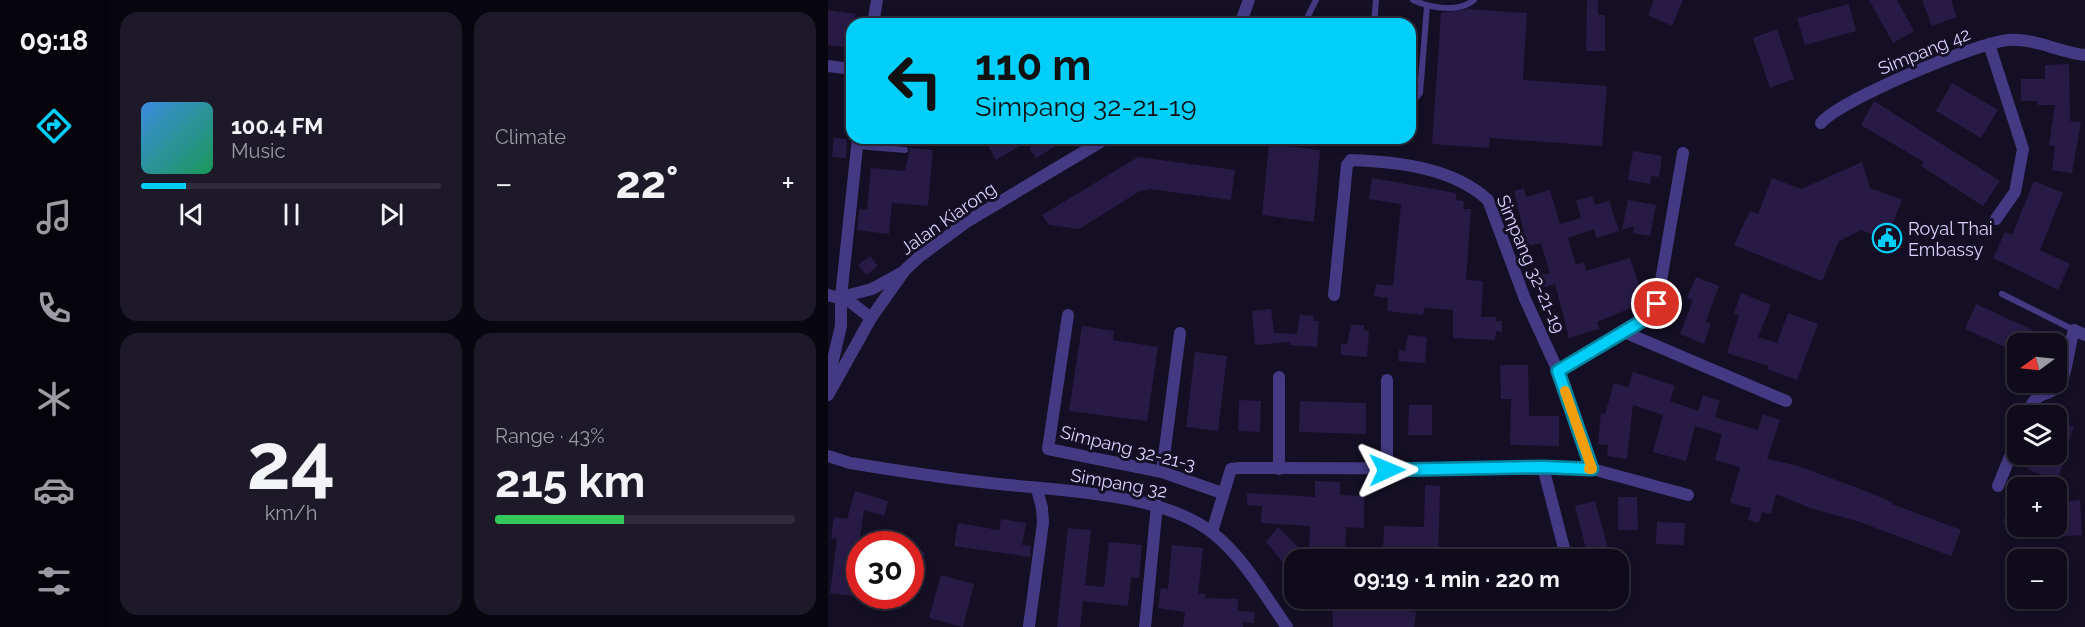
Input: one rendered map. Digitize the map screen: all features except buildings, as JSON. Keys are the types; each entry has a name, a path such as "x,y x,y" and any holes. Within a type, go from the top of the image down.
{"street":[{"path":"874,18 877,0"},
{"path":"1242,18 1249,0"},
{"name":"Simpang 42","path":"1821,123 1827,115 1855,99 1957,53 1989,44 2009,40 2027,41 2085,55"},
{"path":"1989,44 2023,149 2015,192 1996,219"},
{"path":"828,66 846,68"},
{"path":"828,381 839,341 841,297 857,144"},
{"name":"Jalan Kiarong","path":"828,395 871,318 905,270 968,221 1097,144"},
{"path":"1558,371 1647,318 1657,304 1683,153"},
{"name":"Simpang 32-21-19","path":"1334,295 1347,165 1351,160 1424,168 1477,190 1488,200 1525,298 1558,371 1592,469"},
{"path":"841,297 872,289 905,270"},
{"path":"828,294 841,297 871,318"},
{"name":"Simpang 32-21-3","path":"1068,315 1048,449 1162,472 1222,493"},
{"path":"1624,332 1786,400"},
{"path":"2032,405 2036,396 2058,387 2080,332"},
{"path":"1162,472 1180,333"},
{"path":"1279,377 1279,469"},
{"path":"1387,380 1387,470"},
{"name":"Simpang 32","path":"828,456 850,463 1157,505 1212,532 1229,547 1287,627"},
{"path":"1998,486 2007,464"},
{"path":"1543,467 1564,549"},
{"path":"1212,532 1231,469 1387,470 1543,467 1592,469 1688,495"},
{"path":"1029,626 1043,523 1042,508 1036,489"},
{"path":"1145,627 1156,538 1157,505"}],"lane":[{"path":"1307,18 1316,0"},
{"path":"1374,18 1376,0"},
{"path":"1413,0 1427,6 1464,7 1474,0"},
{"path":"1416,98 1420,93 1427,6"},
{"path":"869,144 905,150"},
{"path":"2001,294 2080,332"}],"slow traffic":[{"path":"1565,391 1582,435 1592,469 1589,469"}],"place":[{"name":"Royal Thai Embassy","path":"1887,238"}],"route":[{"path":"1387,470 1543,467 1592,469 1558,371 1647,318 1657,304"}]}
